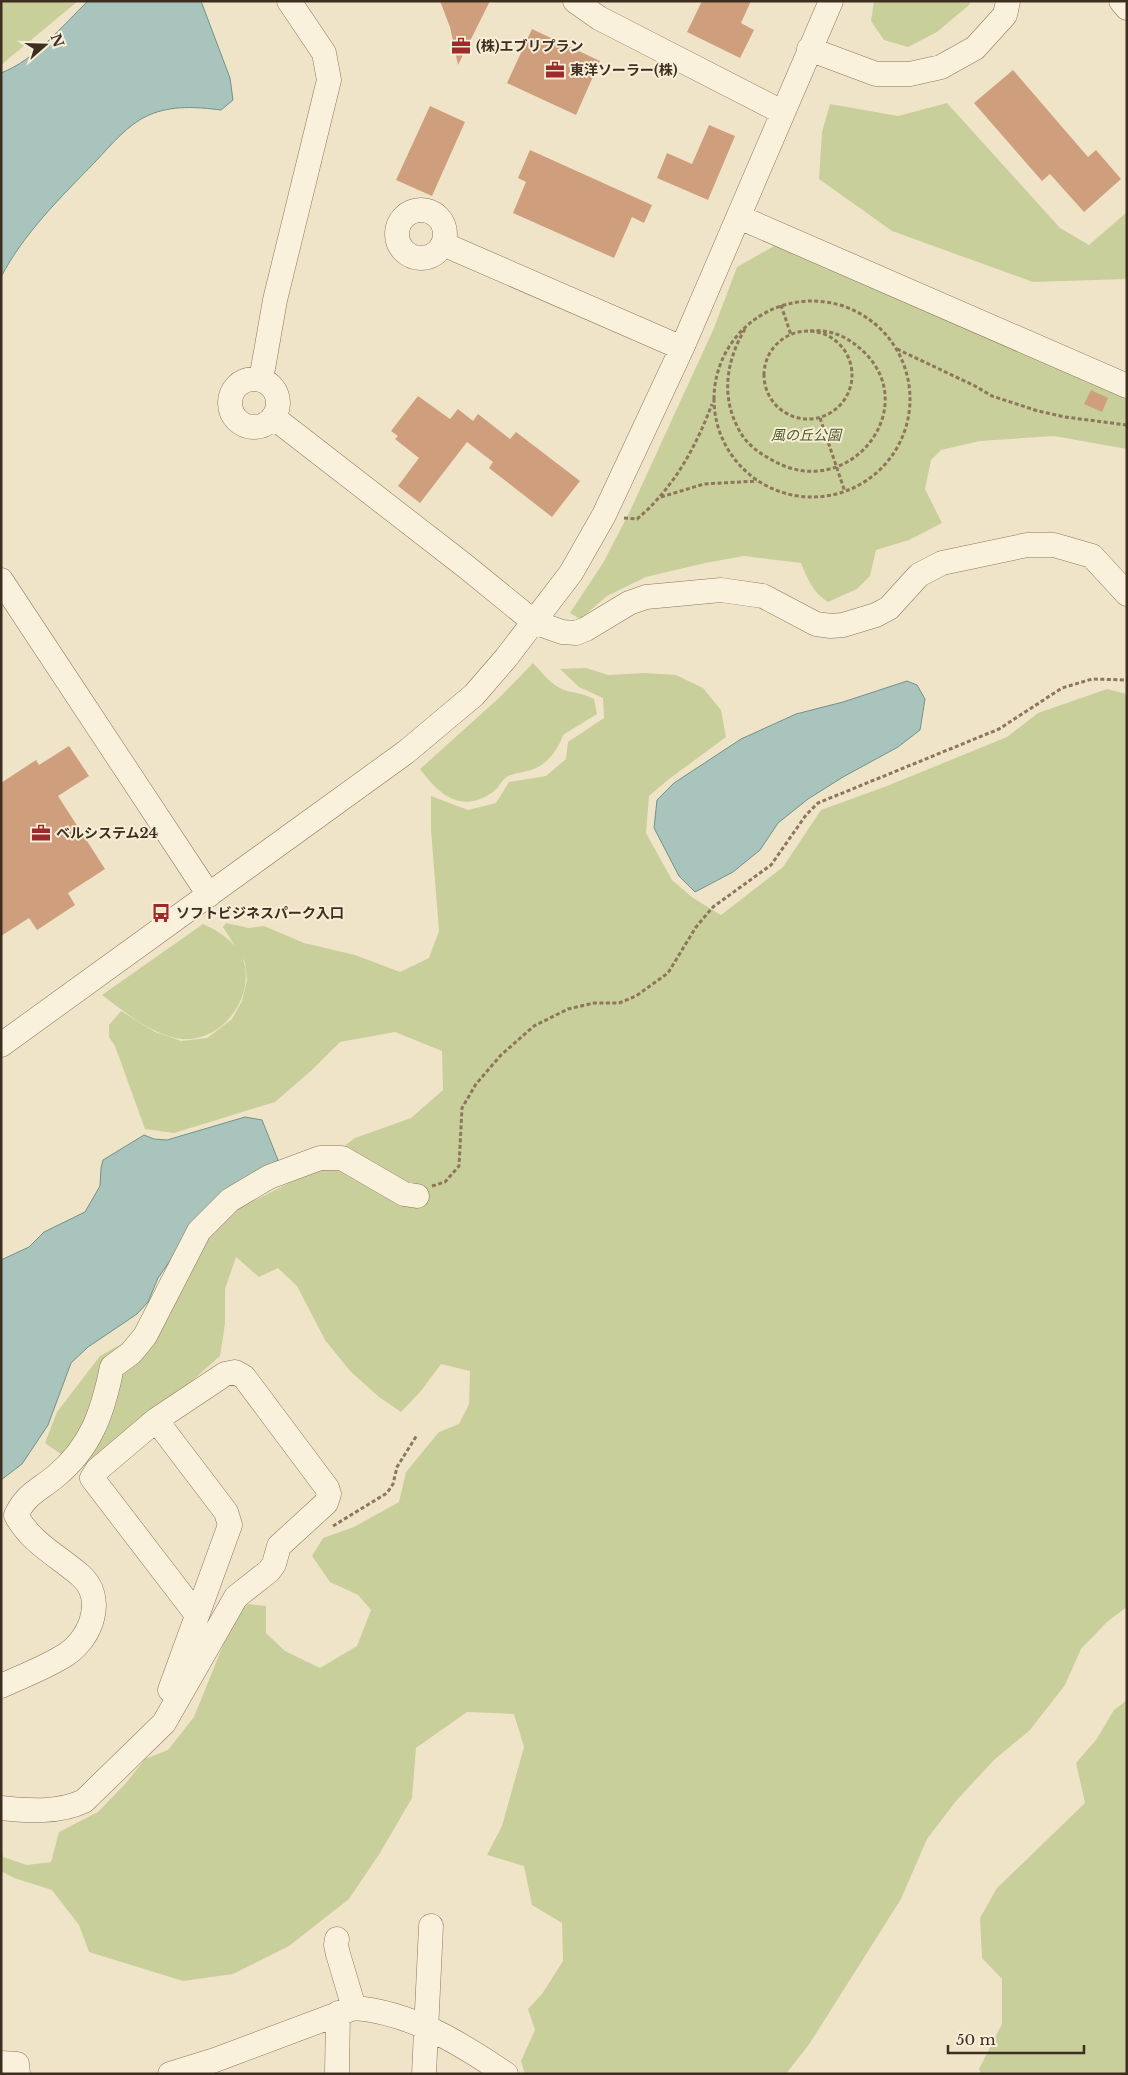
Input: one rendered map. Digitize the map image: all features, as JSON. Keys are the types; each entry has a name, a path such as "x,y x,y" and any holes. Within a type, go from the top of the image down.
{"street":[{"path":"261,380 275,300 329,80 324,53 289,1"},
{"path":"574,1 599,18 782,112"},
{"path":"1,1045 406,752 474,694 534,622 571,573 604,515 682,348 831,1"},
{"path":"810,49 876,74 910,74 941,67 975,48 1005,14 1008,1"},
{"path":"1121,1 1127,8"},
{"path":"739,217 1127,386"},
{"path":"443,244 682,348"},
{"path":"261,380 274,390 278,406 273,417 264,425 249,427 242,424 232,413 230,405 233,390 245,381 261,380"},
{"path":"273,417 464,565 534,622 562,632 576,633 596,624 629,603 646,597 721,590 763,596 816,624 843,625 870,618 889,608 919,575 942,563 1027,545 1054,546 1092,556 1127,594"},
{"path":"1,580 210,895"},
{"path":"1,1686 68,1653 84,1636 92,1620 95,1604 91,1589 81,1576 23,1529 16,1516 21,1505 30,1494 55,1477 77,1455 90,1438 102,1410 112,1367 131,1353 145,1336 199,1232 230,1200 269,1177 320,1158 342,1158 404,1194 417,1196"},
{"path":"1,1808 20,1810 46,1809 74,1806 84,1801 164,1723 236,1598 269,1571 274,1564 279,1546 326,1503 329,1494 321,1480 244,1377 230,1372 156,1420 97,1470 92,1478 197,1615"},
{"path":"156,1420 226,1512 230,1520 230,1526 171,1685 164,1723"},
{"path":"424,2074 431,1926"},
{"path":"337,1939 336,1945 346,2011 338,2074"},
{"path":"170,2074 216,2060 346,2011 368,2010 426,2026 506,2074"},
{"path":"216,2060 236,2074"},
{"path":"1,2063 17,2064 18,2074"}],"path":[{"path":"810,300 833,302 847,307 873,322 884,332 897,349 905,368 910,386 910,405 905,432 897,449 879,471 864,482 844,492 820,497 801,497 774,490 758,481 743,469 726,447 719,430 714,404 715,381 722,360 733,340 748,324 760,315 781,305 810,300"},
{"path":"781,305 791,335"},
{"path":"748,324 735,348 729,367 727,398 731,412 743,437 760,454 790,469 813,472 836,468 860,455 880,426 884,406 882,384 872,362 857,346 834,332 824,330 810,331 791,335 778,344 768,358 764,376 768,393 773,401 787,414 805,420 820,418 833,413 846,399 852,381 850,362 841,346 827,335 810,331"},
{"path":"897,349 976,386 992,396 1038,411 1065,417 1127,425"},
{"path":"621,516 637,519 661,497 691,450 712,404"},
{"path":"820,418 844,492"},
{"path":"661,497 704,484 758,481"},
{"path":"417,1196 429,1187 445,1182 459,1166 462,1108 476,1084 500,1055 534,1026 568,1008 594,1003 619,1003 636,996 668,973 696,927 713,907 771,865 806,815 818,803 998,729 1062,688 1092,679 1127,680"},
{"path":"325,1530 387,1493 393,1484 397,1467 417,1435"}],"green space":[{"path":"1,1 78,1 1,65"},
{"path":"874,1 971,1 969,5 937,32 908,47 884,40 871,21"},
{"path":"947,103 1060,228 1089,245 1127,212 1127,279 1033,282 892,231 819,179 822,132 830,104 898,116"},
{"name":"風の丘公園","path":"776,245 1127,399 1127,449 1054,436 980,441 941,450 931,460 925,489 942,523 909,540 876,550 870,576 857,589 828,602 814,590 801,563 744,556 646,577 607,596 580,619 570,613 603,563 630,511 714,328 737,267"},
{"path":"533,663 548,679 562,689 594,699 597,714 563,735 554,753 538,767 508,776 495,790 482,798 461,801 443,794 420,769 499,698"},
{"path":"586,668 608,675 645,673 676,675 703,688 721,710 726,737 649,796 646,833 672,880 693,898 721,915 783,867 821,810 887,786 1007,737 1038,713 1107,689 1127,694 1127,1607 1108,1621 1081,1649 1065,1685 1030,1730 994,1760 956,1801 927,1839 901,1899 810,2043 786,2074 525,2074 521,2061 535,2030 528,2009 542,1994 563,1961 562,1923 532,1905 524,1866 487,1855 502,1826 524,1747 514,1714 467,1712 416,1748 412,1798 380,1853 349,1899 289,1946 233,1974 183,1981 89,1952 79,1925 52,1890 14,1878 1,1871 1,1840 3,1857 27,1865 51,1862 59,1832 98,1812 126,1783 145,1759 168,1750 194,1717 234,1618 248,1604 266,1606 266,1633 285,1651 320,1668 357,1646 371,1610 358,1595 330,1582 312,1556 323,1538 354,1527 399,1502 406,1472 439,1432 459,1424 469,1404 470,1371 441,1364 421,1391 401,1412 379,1397 350,1371 325,1340 297,1286 278,1268 259,1277 236,1257 225,1289 225,1324 220,1356 157,1412 81,1468 45,1443 57,1412 100,1356 162,1321 194,1256 228,1214 309,1173 355,1138 411,1118 443,1090 442,1051 395,1032 340,1042 312,1070 275,1102 174,1133 145,1129 115,1046 109,1037 109,1025 121,1011 155,1032 181,1041 207,1038 232,1019 242,1001 247,980 245,962 223,927 226,923 249,928 264,926 304,943 355,955 400,972 429,958 439,931 431,830 431,796 468,810 496,803 509,782 546,776 566,759 568,742 604,718 603,698 579,687 560,669"},
{"path":"203,924 228,939 238,949 244,962 246,976 239,1004 231,1016 210,1034 182,1039 161,1034 140,1022 102,995"},
{"path":"1127,1700 1127,2074 981,2074 979,2069 1002,2024 1002,1979 982,1958 980,1918 997,1888 1085,1803 1076,1763 1096,1740 1114,1710"}],"water":[{"path":"88,1 201,1 230,78 233,100 221,110 176,108 158,112 141,119 127,129 44,216 21,245 1,277 1,73 37,51"},
{"path":"907,681 917,685 925,699 920,730 898,747 843,777 808,799 778,823 760,850 733,872 695,892 679,876 654,828 657,800 674,783 741,739 796,714 843,702"},
{"path":"245,1117 262,1120 278,1160 189,1234 158,1278 148,1302 137,1314 88,1347 71,1363 48,1425 22,1464 1,1480 1,1260 29,1247 44,1232 85,1212 100,1186 103,1160 144,1135 154,1139 167,1140"}],"building":[{"name":"(株)エブリプラン","path":"440,1 490,1 458,65 450,27"},
{"path":"702,1 751,1 741,23 754,30 740,58 687,32"},
{"name":"東洋ソーラー(株)","path":"532,29 600,61 576,115 507,83"},
{"path":"1013,70 1088,157 1096,150 1121,179 1084,212 1050,174 1042,181 974,103"},
{"path":"430,106 465,122 432,196 396,180"},
{"path":"709,125 735,136 708,200 657,178 667,153 692,164"},
{"path":"530,150 652,205 644,223 632,217 614,258 513,213 526,182 518,178"},
{"path":"1091,390 1108,398 1102,412 1084,404"},
{"path":"418,396 450,419 458,409 473,421 478,414 510,439 516,432 580,481 552,517 489,468 493,462 467,442 420,503 398,486 419,458 395,439 398,436 391,431"},
{"name":"ベルシステム24","path":"69,746 89,776 58,796 105,869 68,893 75,905 37,930 29,918 1,936 1,783 36,760 39,765"}],"place":[{"name":"(株)エブリプラン","path":"461,46"},
{"name":"東洋ソーラー(株)","path":"555,70"},
{"name":"ベルシステム24","path":"41,833"},
{"name":"ソフトビジネスパーク入口","path":"161,913"}]}
